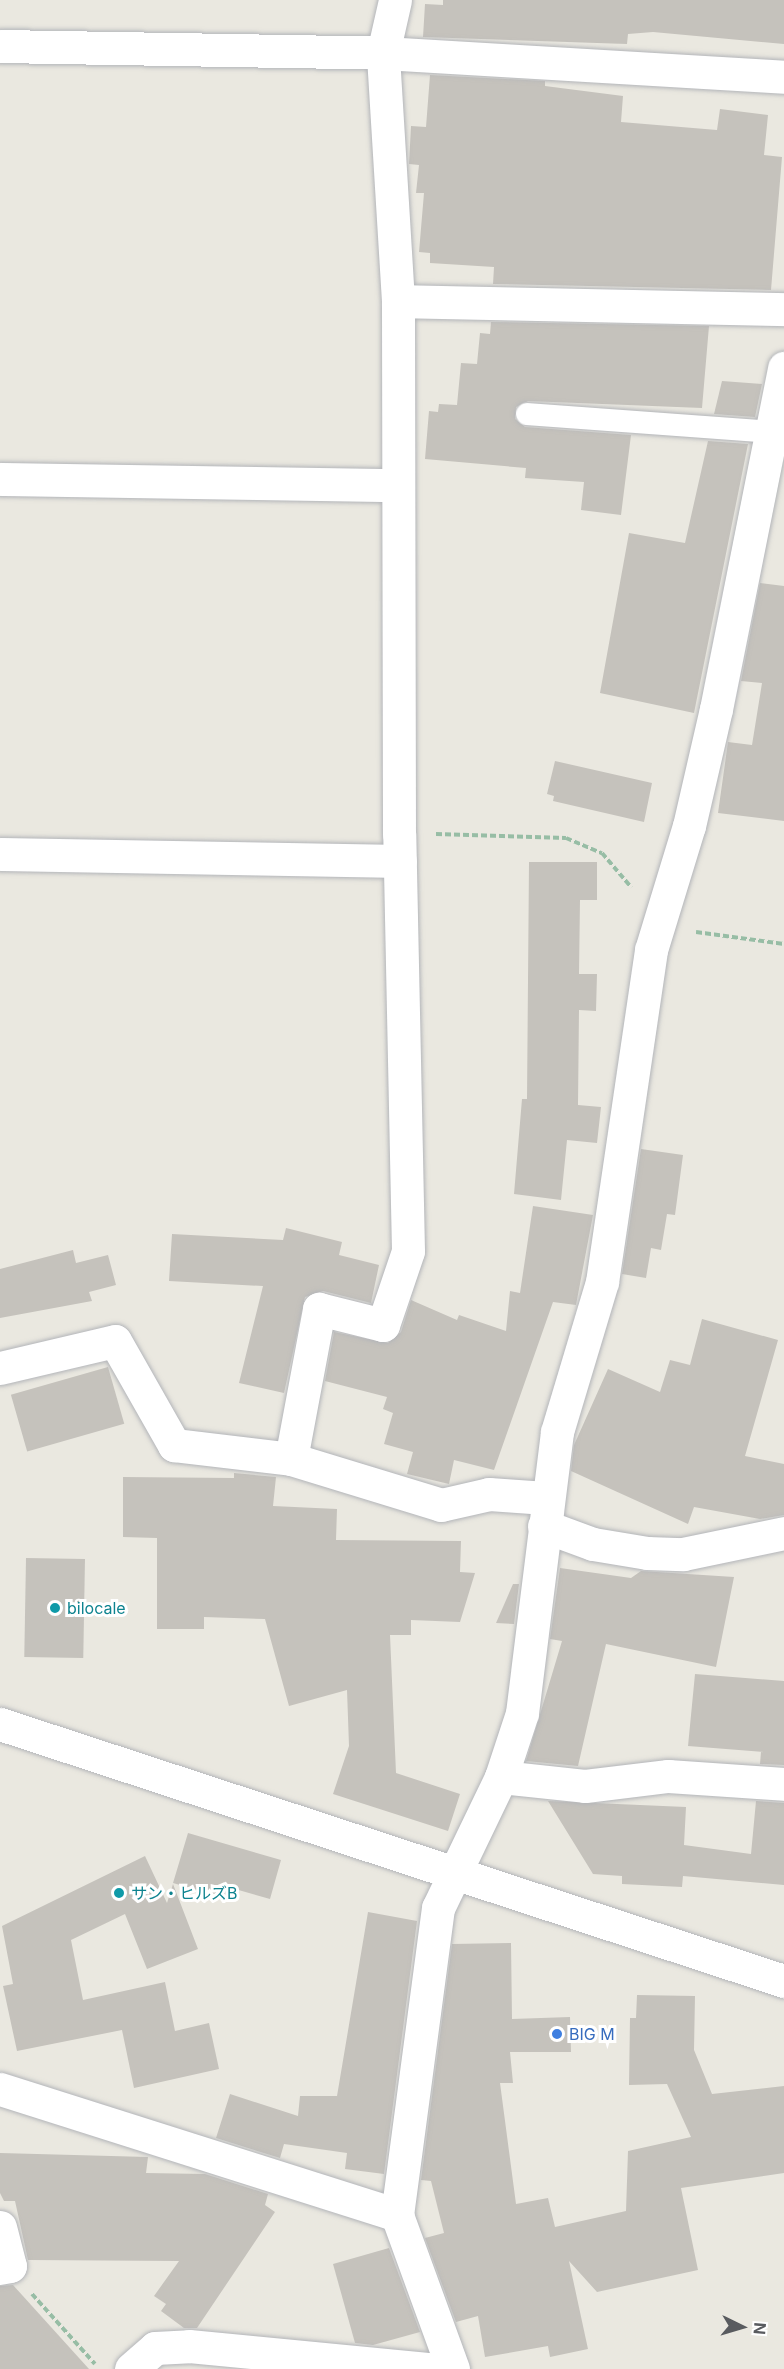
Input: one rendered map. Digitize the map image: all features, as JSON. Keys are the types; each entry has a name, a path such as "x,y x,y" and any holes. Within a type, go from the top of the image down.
{"street":[{"path":"291,1459 319,1310 383,1325 408,1251 399,848 398,301 383,53 395,0"},
{"path":"0,46 383,53 784,77"},
{"path":"398,301 784,309"},
{"path":"453,2369 397,2216 438,1908 501,1777 522,1713 534,1649 545,1512 567,1389 602,1282 658,926 714,720 784,368"},
{"path":"0,479 397,485"},
{"path":"0,854 399,848"},
{"path":"0,1368 115,1341 174,1445 291,1459 441,1504 489,1494 545,1512 593,1544 647,1553 683,1554 784,1533"},
{"path":"0,1724 784,1981"},
{"path":"501,1777 585,1786 668,1776 784,1784"},
{"path":"0,2089 397,2216"},
{"path":"0,2227 5,2267"},
{"path":"131,2369 155,2349 189,2346 430,2369"}],"lane":[{"path":"527,414 772,432"}],"path":[{"path":"399,848 566,838 602,853 658,926 784,944"},
{"path":"5,2267 100,2369"}],"building":[{"path":"443,0 784,0 784,44 653,32 628,34 627,44 423,37 425,4 443,5"},
{"path":"430,75 545,81 545,86 623,96 621,122 717,130 720,109 768,115 764,155 782,157 771,290 493,284 494,267 430,263 430,253 419,252 424,193 416,193 419,165 409,164 411,126 426,127"},
{"path":"491,322 709,326 702,408 528,401 516,407 515,419 525,427 631,435 621,515 581,510 584,482 525,478 526,468 425,459 429,411 438,412 439,404 457,405 461,363 477,364 480,333 490,334"},
{"path":"722,381 762,384 755,417 714,414"},
{"path":"708,441 748,444 694,713 600,693 629,533 685,543"},
{"path":"760,583 784,586 784,821 718,813 728,742 752,745 762,683 741,681"},
{"path":"555,761 652,783 644,822 553,801 554,796 547,794"},
{"path":"529,862 597,862 597,900 580,900 579,974 597,974 596,1011 579,1010 578,1105 601,1107 597,1143 567,1140 561,1200 514,1194 522,1099 527,1099"},
{"path":"641,1149 683,1155 675,1215 667,1214 661,1250 651,1248 646,1278 622,1274"},
{"path":"533,1206 593,1215 576,1305 553,1302 494,1470 454,1460 449,1484 407,1474 413,1452 384,1444 393,1413 383,1409 387,1397 325,1381 334,1332 388,1343 401,1332 411,1300 457,1320 459,1315 506,1331 510,1291 520,1293"},
{"path":"286,1228 342,1242 339,1255 379,1265 371,1303 323,1291 305,1297 284,1393 239,1383 263,1286 169,1281 172,1234 283,1240"},
{"path":"73,1250 76,1263 108,1255 116,1285 89,1292 92,1301 0,1318 0,1269"},
{"path":"702,1319 778,1340 745,1456 784,1464 784,1515 760,1519 694,1507 688,1524 571,1471 574,1445 608,1369 660,1392 670,1360 690,1365"},
{"path":"108,1367 124,1424 27,1452 11,1395"},
{"path":"234,1473 276,1477 273,1506 337,1509 336,1540 461,1541 460,1572 475,1573 460,1622 411,1620 411,1635 390,1635 396,1773 460,1794 448,1831 333,1794 349,1746 347,1690 289,1706 265,1619 204,1617 204,1629 157,1629 157,1538 123,1537 123,1477 234,1478"},
{"name":"bilocale","path":"26,1558 85,1559 83,1658 24,1657"},
{"path":"560,1568 631,1578 641,1571 734,1577 716,1667 606,1644 578,1766 526,1761 562,1641 550,1639"},
{"path":"513,1584 519,1584 514,1624 496,1623"},
{"path":"695,1674 784,1681 784,1765 760,1764 761,1752 775,1753 688,1746"},
{"path":"548,1801 686,1807 684,1845 751,1854 756,1801 784,1803 784,1885 683,1876 682,1887 622,1884 622,1876 593,1874"},
{"path":"188,1833 281,1860 270,1899 235,1889 232,1900 173,1883"},
{"path":"145,1856 167,1903 173,1884 198,1949 147,1969 125,1914 71,1940 83,2000 165,1982 175,2031 209,2023 219,2069 134,2088 122,2030 17,2051 3,1986 13,1984 2,1926"},
{"path":"368,1912 417,1921 384,2174 345,2169 347,2153 284,2144 280,2158 216,2138 230,2094 298,2116 300,2096 337,2096"},
{"path":"511,1943 512,2019 570,2017 571,2052 510,2052 513,2083 500,2083 516,2204 548,2198 555,2227 626,2211 628,2151 691,2137 667,2084 629,2085 630,2018 636,2018 637,1995 695,1996 694,2050 712,2094 784,2086 784,2173 681,2188 698,2270 597,2292 569,2261 588,2349 550,2357 548,2346 485,2357 478,2316 456,2322 425,2238 444,2233 431,2181 421,2180 452,1944"},
{"path":"0,2153 148,2157 146,2173 205,2174 268,2194 265,2205 275,2212 197,2328 184,2328 161,2311 166,2304 154,2296 179,2261 28,2260 15,2201 4,2201 0,2193"},
{"path":"389,2248 420,2332 373,2345 355,2343 333,2264"},
{"path":"13,2285 89,2369 0,2369 0,2286"}],"place":[{"name":"bilocale","path":"55,1608"},
{"name":"サン・ヒルズB","path":"119,1893"},
{"name":"BIG M","path":"557,2034"}]}
